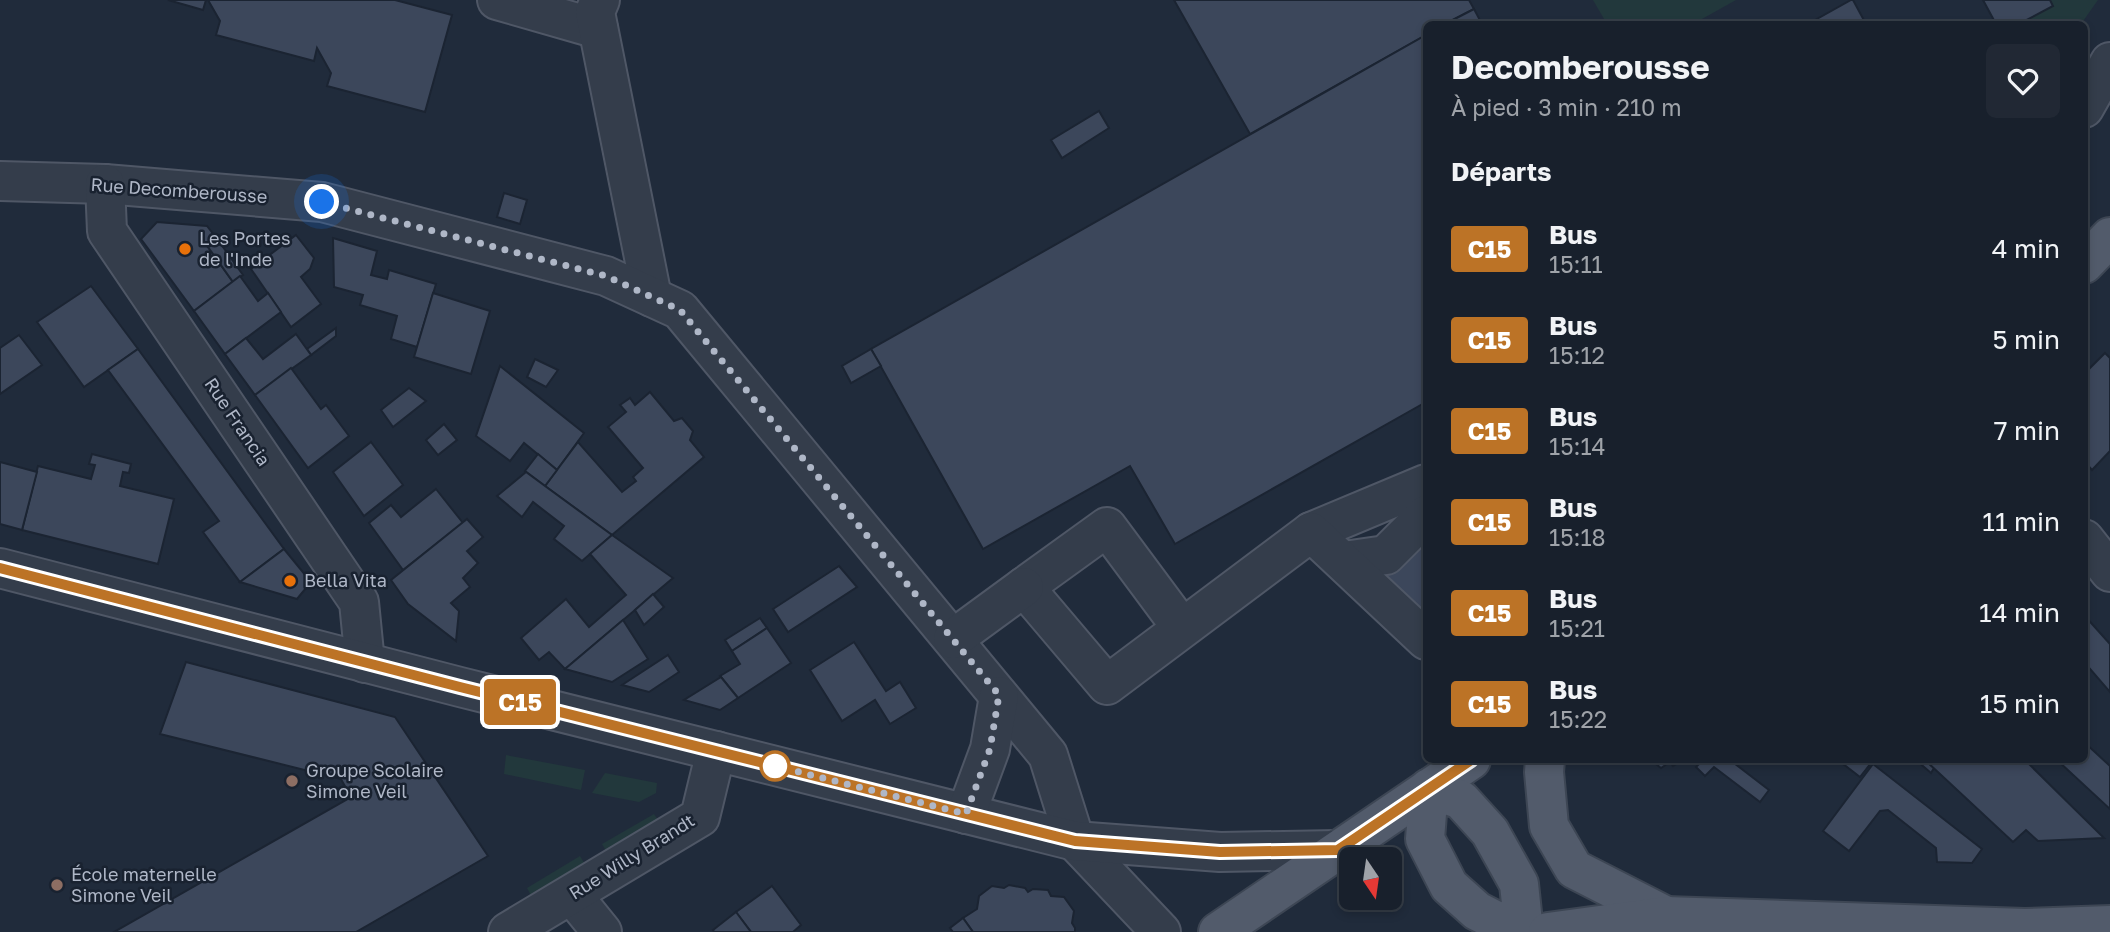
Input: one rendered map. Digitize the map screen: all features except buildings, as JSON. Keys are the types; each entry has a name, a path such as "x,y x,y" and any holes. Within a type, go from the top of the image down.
{"main road":[{"path":"2088,260 2110,237"},
{"path":"1218,932 1466,763"},
{"path":"1545,763 1549,826 1574,869 1663,924"},
{"path":"1429,788 1425,839 1449,886 1477,911 1518,932"},
{"path":"1429,788 1461,800 1490,832 1519,884 1524,932"},
{"path":"1548,932 1663,924 2040,930 2110,925"}],"street":[{"path":"497,0 599,15 652,297"},
{"path":"2088,101 2110,62"},
{"name":"Rue Decomberousse","path":"0,181 106,184 322,202 606,276 680,310 999,695"},
{"name":"Rue Francia","path":"106,184 107,231 359,602 365,663"},
{"path":"1024,587 1108,685 1311,532 1423,485"},
{"path":"1343,561 1386,555 1423,518"},
{"path":"953,639 1107,527 1182,628"},
{"path":"1311,532 1423,637"},
{"path":"2088,544 2110,572"},
{"path":"0,568 365,663 1075,841 1220,852 1338,850"},
{"path":"966,814 990,749 999,695"},
{"path":"999,695 1048,755 1075,841 1161,932"},
{"name":"Rue Willy Brandt","path":"508,932 700,817 716,751"},
{"path":"572,895 602,932"}],"green space":[{"path":"1593,0 1736,0 1698,21 1605,21"},
{"path":"1983,0 2098,0 2083,21 1994,21"},
{"path":"506,755 585,770 581,790 504,774"},
{"path":"605,773 657,783 656,793 639,802 592,793"},
{"path":"654,814 661,825 609,856 602,844"},
{"path":"580,856 588,869 534,901 527,888"}],"bus line":[{"name":"C15","path":"0,568 460,687 1075,841 1220,852 1338,850 1467,763"}],"place":[{"name":"Les Portes de l'Inde","path":"185,249"},
{"name":"Bella Vita","path":"290,581"},
{"name":"Groupe Scolaire Simone Veil","path":"292,781"},
{"name":"École maternelle Simone Veil","path":"57,885"}],"route":[{"path":"322,202 606,276 680,310 999,695 990,749 966,814 775,766"}]}
